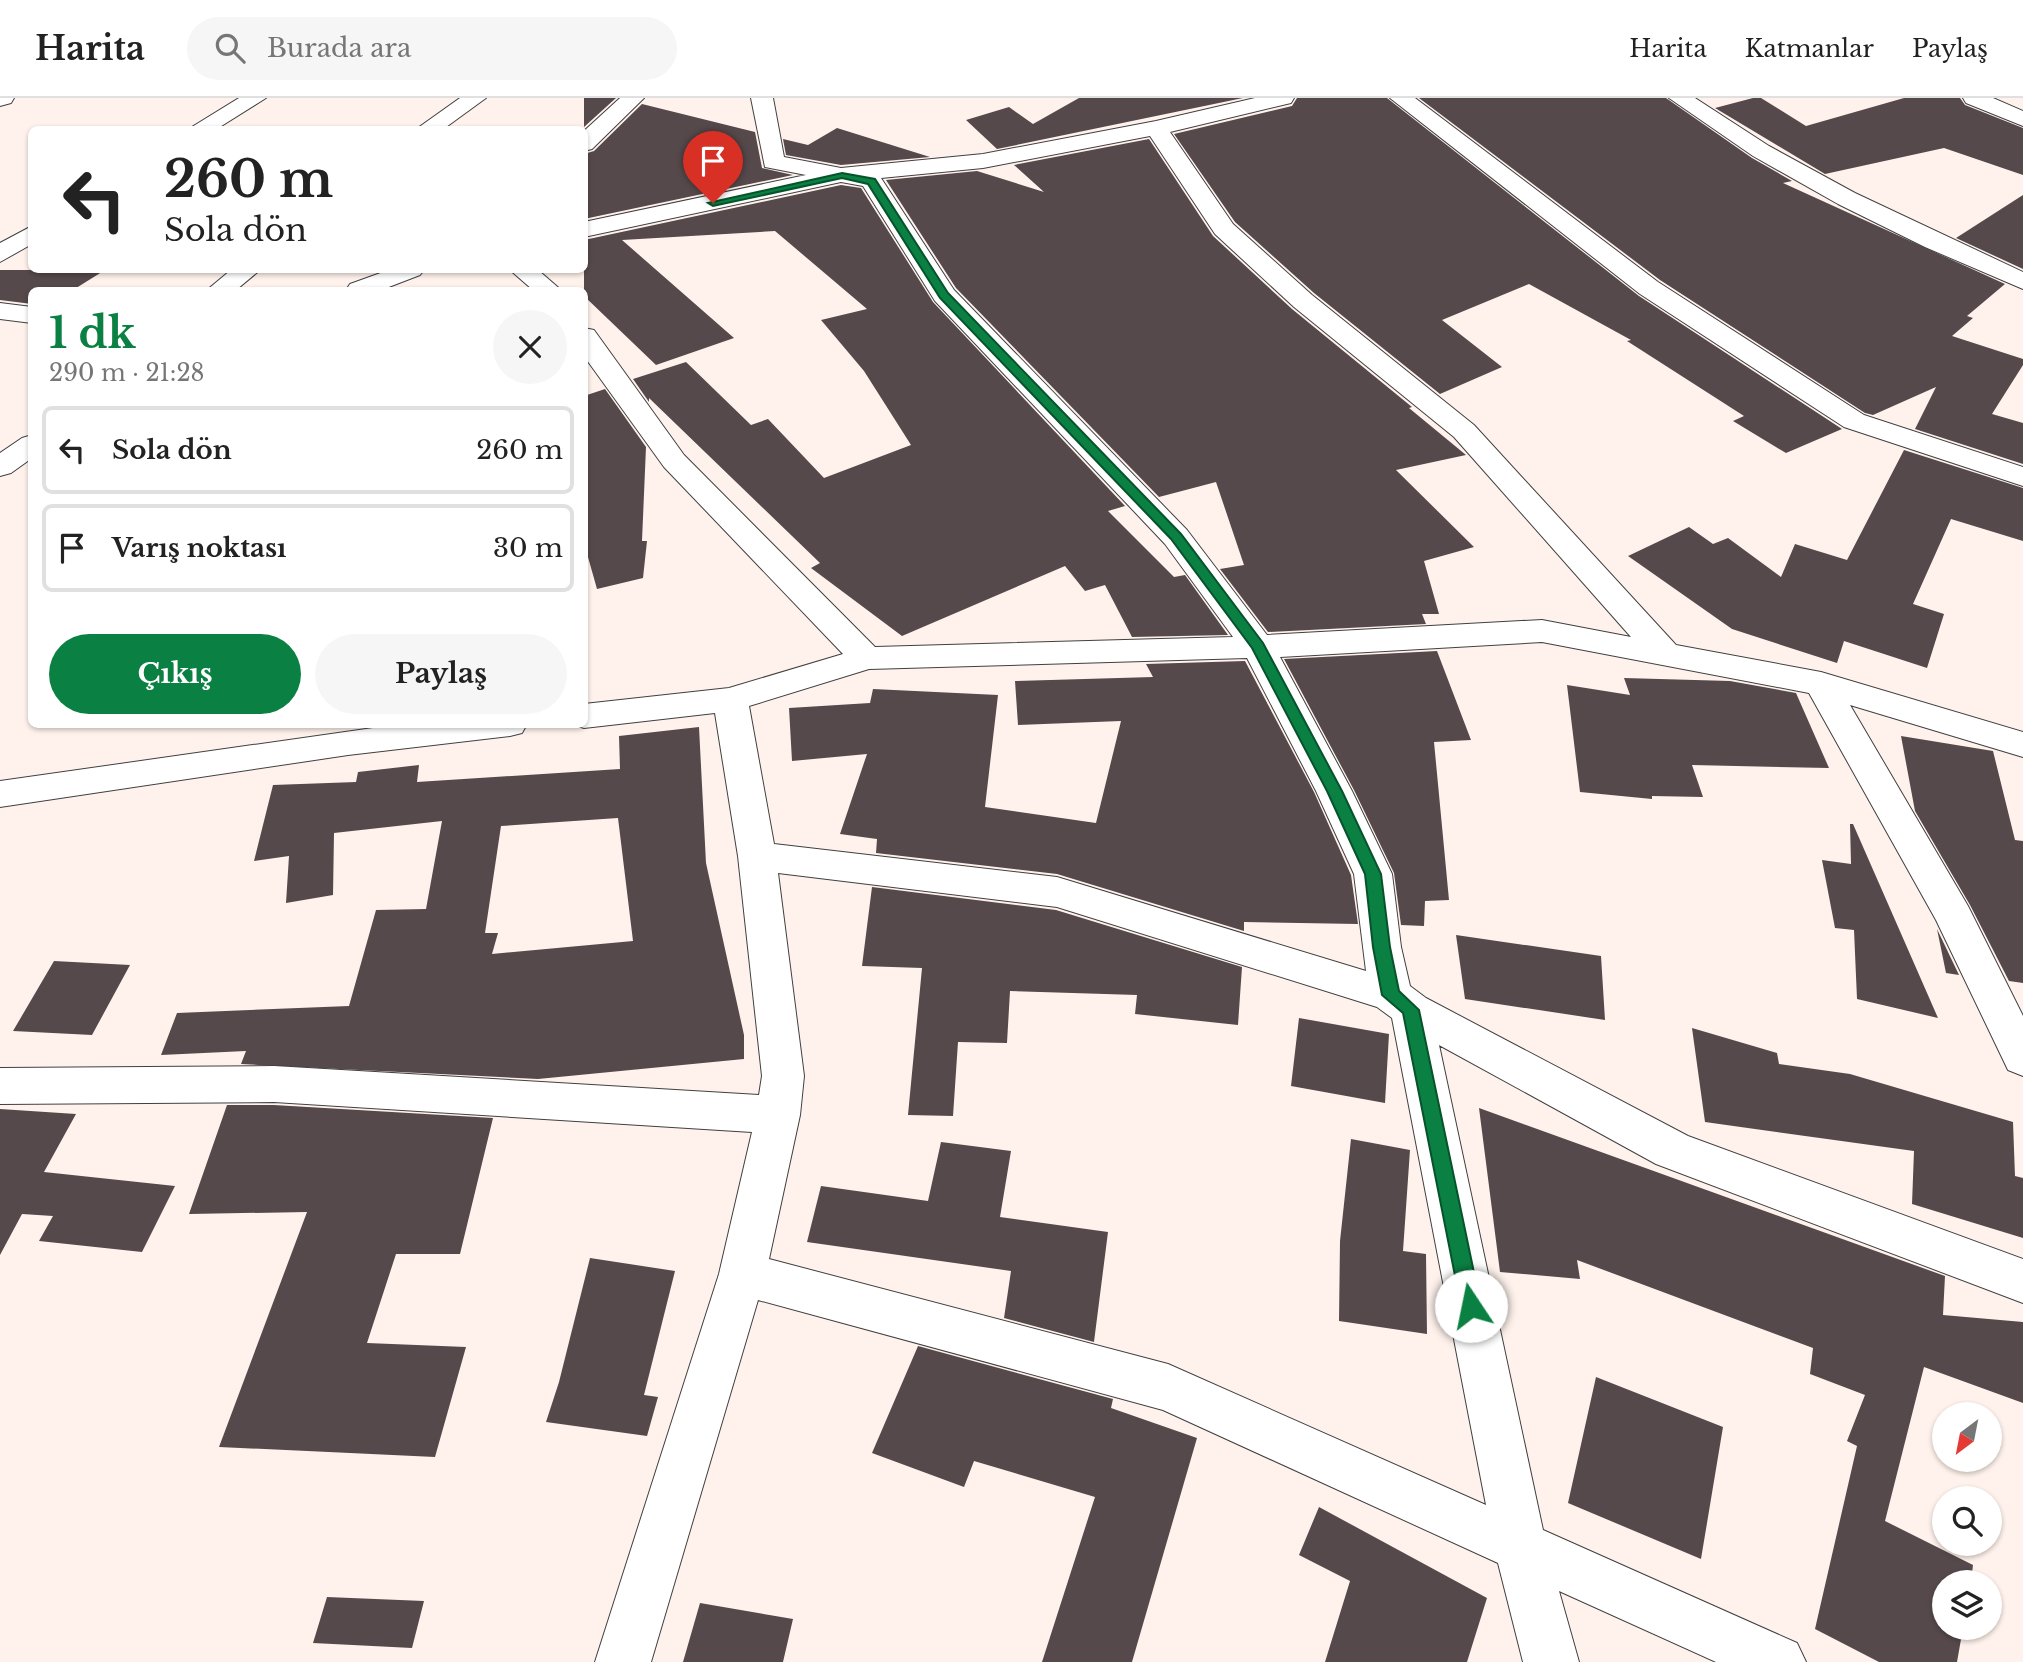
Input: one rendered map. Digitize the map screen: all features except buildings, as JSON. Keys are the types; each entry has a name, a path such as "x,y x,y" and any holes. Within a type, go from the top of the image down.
{"street":[{"path":"205,126 255,98"},
{"path":"432,126 475,98"},
{"path":"588,140 633,98"},
{"path":"762,98 773,162 871,181 944,295 1176,537 1258,647 1334,791 1373,874 1381,947 1401,1002 1521,1548 1551,1662"},
{"path":"588,229 842,176 982,161 1156,128 1283,98"},
{"path":"1401,98 1649,288 1854,421 2023,477"},
{"path":"1680,98 1726,131 1910,232 2023,281"},
{"path":"1974,98 2023,119"},
{"path":"1156,128 1224,229 1303,301 1464,431 1665,654"},
{"path":"0,254 28,236"},
{"path":"224,287 243,273"},
{"path":"367,287 403,273"},
{"path":"527,273 544,287"},
{"path":"0,311 28,314"},
{"path":"588,342 674,461 867,658"},
{"path":"0,467 28,447"},
{"path":"588,716 730,700 867,658 1258,647 1542,631 1821,684 2023,745"},
{"path":"1821,684 1954,917 2023,1058"},
{"path":"623,1662 742,1274 778,1115 783,1076 757,856 730,700"},
{"path":"0,794 345,734 444,728"},
{"path":"757,856 1057,892 1401,1002 1672,1150 2023,1280"},
{"path":"0,1086 274,1084 778,1115"},
{"path":"742,1274 1168,1388 1779,1662"}],"route":[{"path":"713,203 842,176 871,181 944,295 1176,537 1258,647 1334,791 1373,874 1381,947 1391,995 1411,1010 1471,1306"}]}
